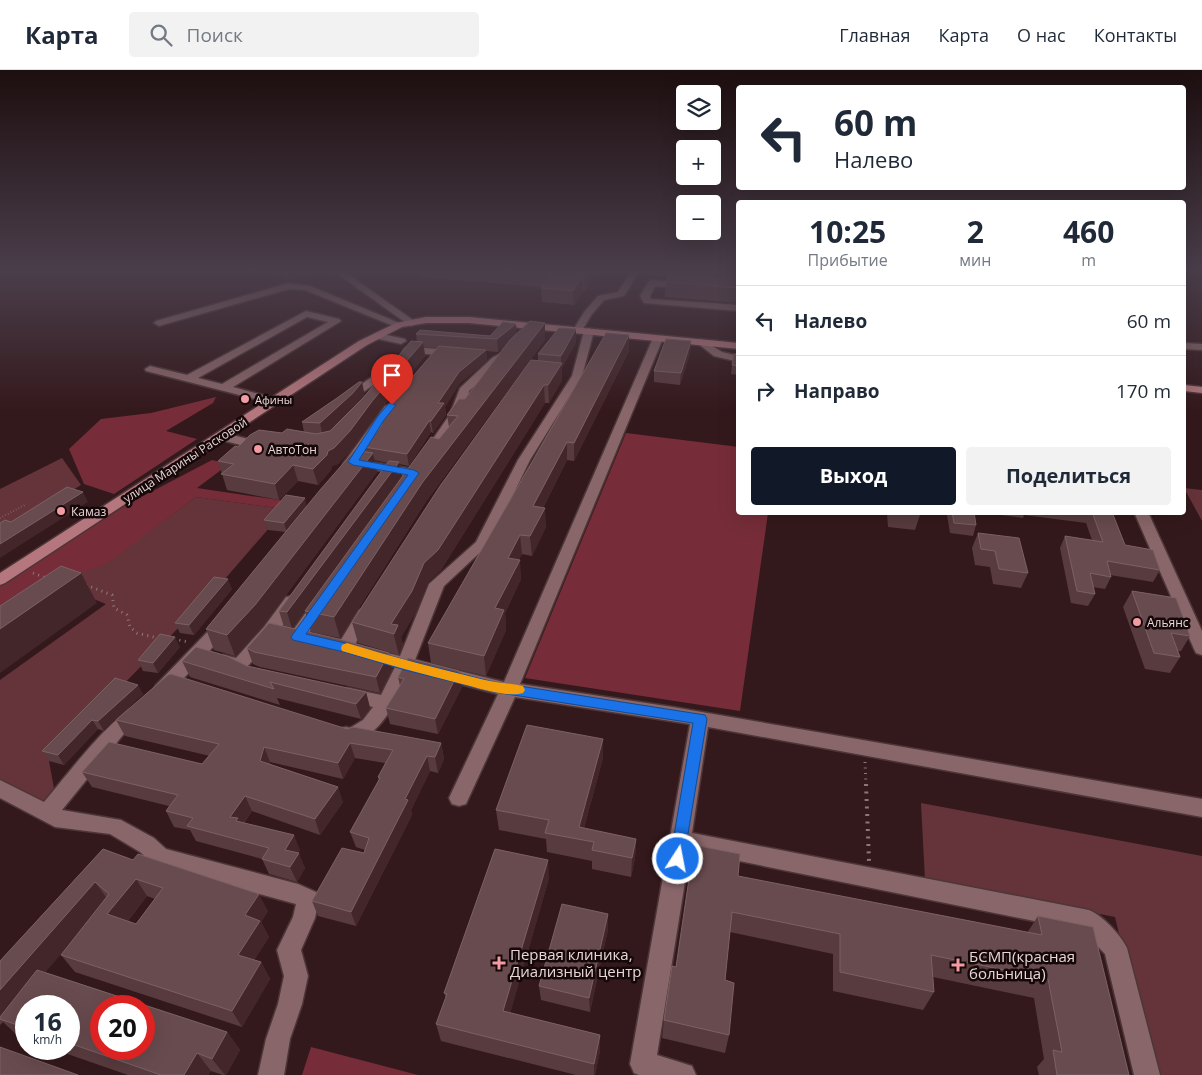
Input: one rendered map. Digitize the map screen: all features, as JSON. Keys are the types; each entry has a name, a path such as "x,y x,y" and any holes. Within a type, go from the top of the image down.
{"main road":[{"name":"улица Марины Расковой","path":"0,580 363,343 399,325 426,320 469,320 534,326 558,332 584,331 736,346"},
{"path":"1186,388 1202,390"}],"street":[{"path":"159,323 180,317"},
{"path":"190,378 301,317"},
{"path":"223,388 336,321 318,317"},
{"path":"379,317 399,325"},
{"path":"403,317 412,323"},
{"path":"333,730 352,736 369,725 386,703 405,665 437,584 482,544 524,460 572,376 587,317"},
{"path":"403,488 459,408 465,396 464,390 501,357 512,350 534,326"},
{"path":"378,336 401,341"},
{"path":"459,798 510,688 658,338"},
{"path":"701,342 712,352 722,357 736,359"},
{"path":"1186,346 1202,348"},
{"path":"371,398 410,350 464,354"},
{"path":"425,367 437,352"},
{"path":"483,356 501,357"},
{"path":"341,403 402,359"},
{"path":"150,369 274,401"},
{"path":"339,470 350,466 381,418 400,396"},
{"path":"221,436 256,445"},
{"path":"353,462 414,473"},
{"path":"377,483 388,468"},
{"path":"1142,515 1202,649"},
{"path":"239,665 270,631 298,592"},
{"path":"297,637 325,598"},
{"path":"330,644 371,605"},
{"path":"47,814 117,730 148,702 181,683 202,650 231,617"},
{"path":"270,631 330,644 494,687 700,719 1202,808"},
{"path":"202,650 239,665 254,674"},
{"path":"329,691 386,703"},
{"path":"683,1075 643,1064 700,719"},
{"path":"0,788 55,818 114,826 147,845 160,858 298,894 308,899 304,918 290,950 296,976 290,1004 278,1039 271,1075"},
{"path":"681,840 1089,921 1115,948 1146,1075"}],"path":[{"path":"0,518 25,505"},
{"path":"17,568 50,579"},
{"path":"82,584 112,595 114,608 127,615 128,624 138,634 202,650"},
{"path":"865,748 870,876"}],"shaded area":[{"path":"216,397 213,403 166,431 197,439 114,494 84,484 69,449 101,419 151,413"},
{"path":"626,433 736,447 736,515 768,515 740,711 525,678"},
{"path":"62,458 81,485 0,535 0,489"},
{"path":"212,460 229,464 197,488 279,500 289,505 277,508 196,497 106,564 69,577 0,645 0,586 126,505"},
{"path":"1186,488 1202,490 1202,521 1186,492"},
{"path":"196,497 277,508 289,505 218,587 49,761 55,794 45,804 0,780 0,680 106,604 76,592 69,577 148,532"},
{"path":"921,803 1202,856 1202,1075 1153,1075 1115,917 925,880"},
{"path":"311,1047 418,1075 302,1075"}],"building":[{"path":"530,321 545,323 422,483 334,617 305,611 431,437 439,439 458,416 447,415 459,399 465,399 510,340"},
{"path":"503,322 516,324 497,339 416,334 420,330 490,336"},
{"path":"559,328 576,329 561,356 538,354"},
{"path":"606,333 629,335 574,443 567,442 533,506 545,508 530,536 520,535 508,558 520,560 495,608 504,610 484,656 428,643"},
{"path":"666,339 691,341 681,373 654,371"},
{"path":"411,341 423,342 373,400 350,431 334,448 328,451 327,455 313,469 293,465 275,484 221,474 234,464 218,461 235,446 238,447 250,435 259,430 282,433 287,429 316,434 330,431 363,398"},
{"path":"439,346 486,350 459,372 438,403 444,403 431,421 429,421 407,454 364,447 382,425 377,421 385,409"},
{"path":"734,354 736,354 736,366 732,365"},
{"path":"531,360 562,363 548,385 544,385 438,550 424,563 412,591 391,624 398,625 394,634 352,622 440,486"},
{"path":"359,382 362,382 353,393 320,423 302,422 337,398"},
{"path":"355,450 373,453 255,605 227,635 206,629 320,490"},
{"path":"389,461 399,462 287,612 279,611"},
{"path":"67,487 83,492 0,544 0,523 5,520 11,522"},
{"path":"286,495 305,498 284,523 264,520"},
{"path":"953,515 974,515 976,525 954,523"},
{"path":"1093,515 1113,515 1125,545 1153,550 1160,570 1107,561 1111,577 1090,573 1095,594 1077,591 1065,536 1103,542"},
{"path":"978,533 1019,538 1028,573 999,569 995,551 981,549"},
{"path":"61,566 81,573 0,629 0,606"},
{"path":"214,577 228,579 189,625 175,623"},
{"path":"1132,591 1176,598 1190,636 1171,633 1180,657 1154,653"},
{"path":"269,623 389,653 376,677 254,652 247,648"},
{"path":"160,634 175,637 153,663 138,660"},
{"path":"196,647 227,656 247,666 366,692 356,704 270,682 274,689 182,661"},
{"path":"408,658 459,671 435,719 386,708 404,679 398,677"},
{"path":"171,674 347,729 353,727 441,743 435,757 427,756 405,799 408,800 351,912 312,901 342,848 364,853 369,838 350,832 393,750 350,743 338,763 264,747 260,761 338,787 315,819 245,796 230,817 238,818 236,821 294,835 285,850 299,853 290,867 262,859 269,848 187,826 193,818 166,811 178,795 82,772 109,742 202,764 219,744 116,720"},
{"path":"115,678 138,685 98,721 92,720 58,755 42,751"},
{"path":"527,725 603,739 579,827 636,839 632,858 592,850 594,842 545,833 549,820 496,810"},
{"name":"БСМП(красная больница)","path":"694,845 740,854 738,876 1042,935 1038,916 1093,927 1129,1075 1057,1075 1053,1050 1062,1052 1048,979 931,955 934,992 840,972 840,934 732,912 725,980 734,983 729,1035 664,1020 672,966 676,967"},
{"path":"103,849 133,860 138,854 259,894 245,915 260,921 238,955 261,962 232,1011 61,955 109,894 95,882 0,990 0,961","holes":["136,879 163,888 136,924 107,914"]},
{"path":"495,849 548,860 503,1011 600,1035 594,1064 436,1024 447,994 444,993"},
{"path":"562,904 608,914 589,998 539,986"},
{"path":"37,970 114,995 90,995 90,1050 80,1047 80,995 17,995"},
{"path":"15,998 15,1024 0,1019 0,1017"},
{"path":"155,1009 227,1032 212,1059 197,1053 184,1075 161,1075 118,1060 155,1060"},
{"path":"0,1047 15,1052 15,1060 36,1060 78,1075 0,1075"}],"slow traffic":[{"path":"347,648 405,665 494,687 519,690"}],"place":[{"name":"Афины","path":"245,399"},
{"name":"АвтоТон","path":"258,449"},
{"name":"Камаз","path":"61,511"},
{"name":"Альянс","path":"1137,622"},
{"name":"Первая клиника, Диализный центр","path":"499,963"},
{"name":"БСМП(красная больница)","path":"958,965"}],"route":[{"path":"392,405 381,418 353,462 414,473 297,637 345,647 405,665 494,687 700,719 678,859"}]}
